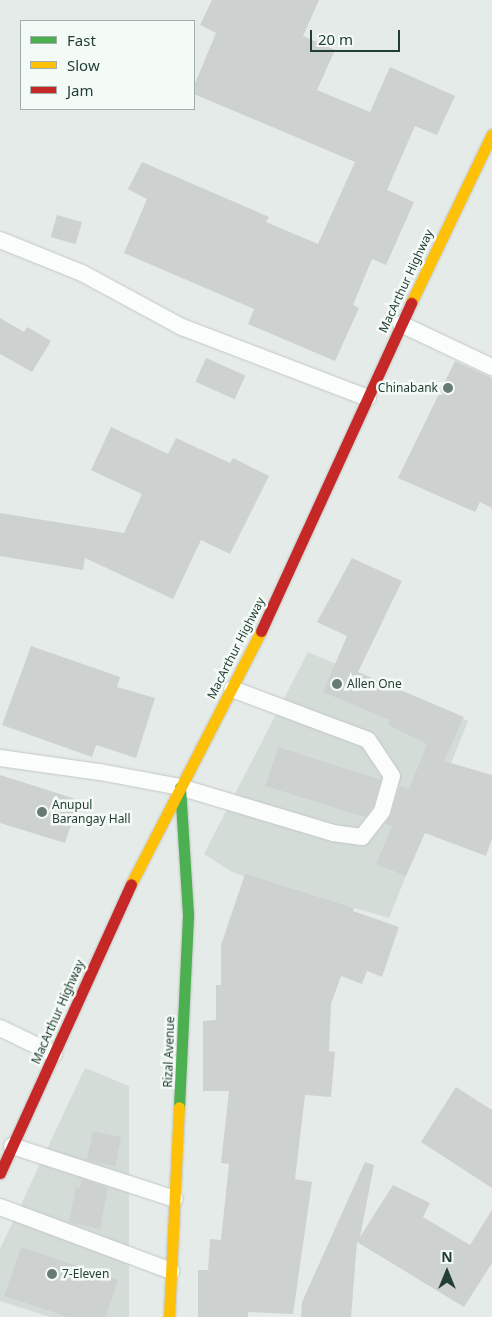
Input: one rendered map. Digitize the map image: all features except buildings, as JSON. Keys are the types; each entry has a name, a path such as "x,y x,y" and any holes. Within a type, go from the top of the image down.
{"main road":[{"name":"MacArthur Highway","path":"0,1173 126,894 232,689 492,134"},
{"name":"Rizal Avenue","path":"169,1317 188,914 180,787"}],"lane":[{"path":"0,240 82,273 182,327 368,398"},
{"path":"402,324 492,367"},
{"path":"0,758 100,772 180,787 333,833 362,837 382,811 392,776 368,740 232,689"},
{"path":"0,1028 54,1054"},
{"path":"12,1146 175,1199"},
{"path":"0,1207 171,1271"}],"shaded area":[{"path":"308,652 468,721 389,918 234,873 204,854"},
{"path":"85,1068 129,1086 129,1317 50,1317 0,1301 0,1249"}],"traffic: fast":[{"path":"179,1107 188,914 180,787"}],"traffic: slow":[{"path":"411,303 492,134"},
{"path":"131,884 261,631"},
{"path":"169,1317 179,1107"}],"traffic: jam":[{"path":"261,631 411,303"},
{"path":"0,1173 131,884"}],"place":[{"name":"Chinabank","path":"448,388"},
{"name":"Allen One","path":"337,684"},
{"name":"Anupul Barangay Hall","path":"42,812"},
{"name":"7-Eleven","path":"52,1274"}]}
